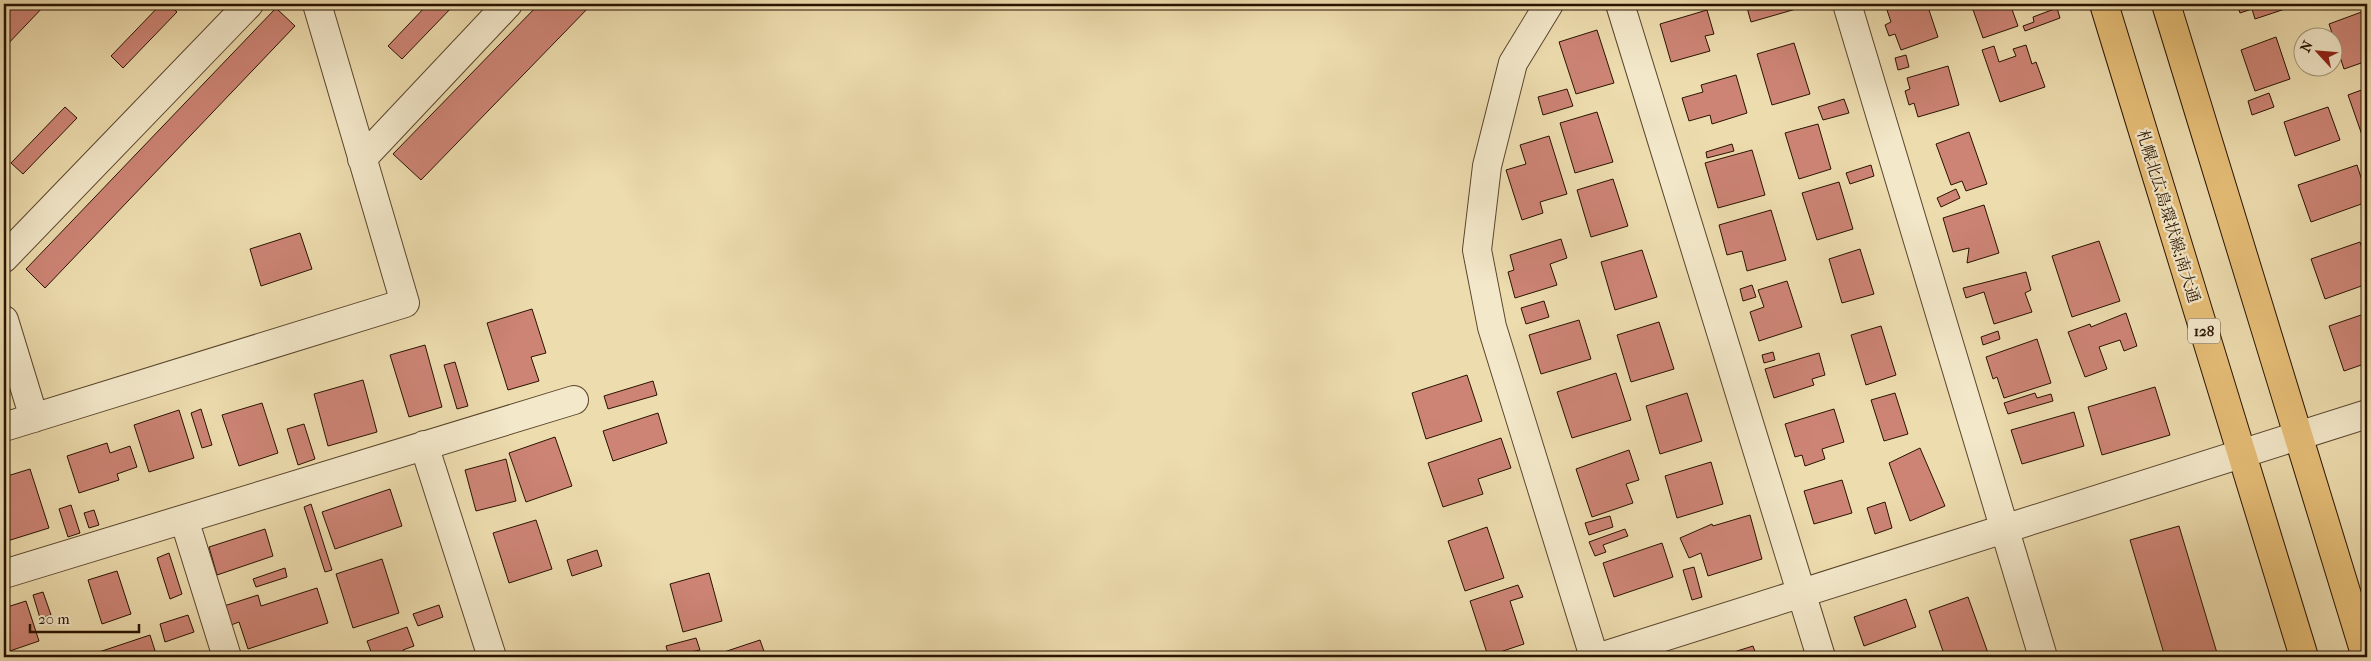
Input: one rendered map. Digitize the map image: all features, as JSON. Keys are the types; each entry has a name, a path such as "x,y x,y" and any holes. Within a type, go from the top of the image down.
{"main road":[{"name":"札幌北広島環状線;南大通","path":"2104,4 2304,657"},
{"path":"2166,4 2366,657"}],"street":[{"path":"4,258 249,4"},
{"path":"4,427 405,303 317,4"},
{"path":"362,159 508,4"},
{"path":"1549,4 1513,63 1487,166 1477,250 1492,327 1594,657"},
{"path":"1620,4 1821,657"},
{"path":"1847,4 2043,657"},
{"path":"4,320 34,418"},
{"path":"4,574 574,400"},
{"path":"1600,657 2367,414"},
{"path":"424,445 492,657"},
{"path":"184,519 227,657"}],"building":[{"path":"4,4 46,4 4,48"},
{"path":"161,4 168,4 177,12 123,68 111,56"},
{"path":"428,4 455,4 402,59 388,46"},
{"path":"539,4 592,4 421,180 393,154"},
{"path":"1746,4 1795,4 1796,9 1751,22"},
{"path":"1904,4 1927,4 1938,37 1901,50 1895,34 1889,36 1885,25 1891,22 1887,10"},
{"path":"1971,4 2010,4 2018,26 1983,38"},
{"path":"2237,4 2290,4 2291,7 2255,19 2252,9 2240,13"},
{"path":"276,8 295,26 45,288 26,269"},
{"path":"2057,8 2060,18 2025,31 2023,26 2034,22 2033,17"},
{"path":"1707,10 1714,34 1705,36 1710,51 1671,62 1660,24"},
{"path":"2367,10 2367,34 2364,35 2367,44 2367,61 2344,69 2344,28 2330,28 2329,24"},
{"path":"1597,30 1614,83 1576,94 1559,42"},
{"path":"2276,37 2290,79 2255,91 2241,50"},
{"path":"1794,43 1810,94 1772,105 1757,54"},
{"path":"2026,45 2032,64 2036,62 2045,87 2000,102 1982,50 1994,46 1999,62 2016,56 2013,49"},
{"path":"1906,55 1909,67 1898,70 1895,58"},
{"path":"1948,66 1959,105 1918,117 1914,103 1909,105 1905,91 1910,89 1907,78"},
{"path":"1736,75 1747,113 1712,124 1710,115 1689,121 1682,98 1703,92 1701,85"},
{"path":"2367,88 2367,133 2362,135 2348,95"},
{"path":"1567,89 1573,106 1543,115 1538,97"},
{"path":"2269,93 2274,107 2252,115 2248,101"},
{"path":"1844,99 1849,113 1823,120 1818,107"},
{"path":"65,107 77,118 23,174 11,163"},
{"path":"2328,107 2340,140 2295,156 2284,122"},
{"path":"1597,112 1613,162 1575,173 1560,123"},
{"path":"1818,124 1831,169 1799,179 1785,133"},
{"path":"1969,132 1987,184 1966,191 1962,181 1951,185 1936,144"},
{"path":"1549,136 1567,194 1540,202 1543,213 1522,220 1506,170 1526,164 1520,145"},
{"path":"1732,144 1734,151 1707,158 1706,152"},
{"path":"1752,150 1765,195 1718,208 1705,163"},
{"path":"1871,165 1874,176 1850,184 1846,173"},
{"path":"2357,165 2367,196 2367,202 2311,222 2298,185"},
{"path":"1613,179 1628,226 1591,237 1577,190"},
{"path":"1839,182 1853,229 1817,240 1802,193"},
{"path":"1956,189 1960,198 1941,207 1937,198"},
{"path":"1984,205 1999,253 1967,263 1969,248 1953,252 1943,218"},
{"path":"1771,210 1786,260 1747,271 1742,251 1727,255 1719,225"},
{"path":"300,233 312,269 261,286 250,249"},
{"path":"1561,239 1567,258 1550,264 1557,285 1515,298 1508,272 1514,270 1510,255"},
{"path":"2099,241 2120,301 2072,317 2052,256"},
{"path":"2360,242 2367,264 2367,284 2325,299 2311,259"},
{"path":"1860,249 1874,294 1842,303 1829,259"},
{"path":"1642,250 1657,297 1615,310 1601,262"},
{"path":"2026,272 2031,290 2025,293 2032,312 1994,324 1984,292 1966,298 1963,288"},
{"path":"1787,281 1802,327 1759,341 1750,312 1764,307 1758,290"},
{"path":"1752,285 1756,297 1743,301 1740,289"},
{"path":"1544,301 1549,317 1526,324 1521,308"},
{"path":"532,309 546,353 531,357 539,381 508,390 487,323"},
{"path":"2126,313 2137,346 2124,351 2120,340 2099,347 2107,369 2085,377 2068,332 2090,324 2091,327"},
{"path":"2367,313 2367,363 2344,371 2329,326"},
{"path":"1579,320 1591,359 1541,374 1529,335"},
{"path":"1659,322 1674,369 1631,382 1617,335"},
{"path":"1881,326 1896,375 1866,385 1851,335"},
{"path":"1998,331 2000,339 1983,345 1981,337"},
{"path":"2037,339 2051,383 2004,398 1997,377 1993,379 1986,357"},
{"path":"425,345 442,407 409,417 390,355"},
{"path":"1773,352 1775,360 1764,363 1762,355"},
{"path":"1819,353 1825,375 1812,379 1814,385 1774,398 1765,369"},
{"path":"455,362 468,406 457,409 444,365"},
{"path":"1616,373 1631,420 1572,438 1557,392"},
{"path":"1467,375 1482,421 1426,439 1412,393"},
{"path":"363,380 377,432 328,446 314,394"},
{"path":"653,381 657,395 608,409 604,396"},
{"path":"2155,387 2170,435 2102,455 2088,407"},
{"path":"1687,393 1702,441 1660,454 1646,406"},
{"path":"1895,393 1908,434 1884,441 1871,400"},
{"path":"2035,393 2037,398 2051,394 2053,401 2008,414 2004,403"},
{"path":"262,403 278,453 239,466 222,415"},
{"path":"201,409 212,445 202,448 191,413"},
{"path":"1834,409 1844,442 1822,449 1825,459 1805,466 1802,455 1795,457 1785,424"},
{"path":"179,410 194,458 149,472 134,425"},
{"path":"2074,412 2084,446 2022,464 2011,430"},
{"path":"658,413 667,443 613,461 603,431"},
{"path":"304,424 315,459 298,465 287,429"},
{"path":"555,437 572,486 526,502 509,453"},
{"path":"1501,438 1511,468 1478,479 1483,494 1443,507 1428,463"},
{"path":"107,443 110,453 130,446 137,467 117,474 119,480 79,493 67,456"},
{"path":"1920,448 1945,506 1910,521 1889,463"},
{"path":"1629,450 1639,480 1626,484 1633,503 1592,517 1576,469"},
{"path":"506,459 516,501 476,511 465,470"},
{"path":"1711,462 1723,504 1677,518 1665,476"},
{"path":"30,469 49,528 4,542 4,477"},
{"path":"1842,480 1852,513 1814,524 1804,491"},
{"path":"390,489 402,526 335,549 322,512"},
{"path":"1885,502 1892,528 1875,534 1867,508"},
{"path":"311,504 332,570 325,572 304,507"},
{"path":"71,505 80,533 68,537 59,509"},
{"path":"94,510 99,525 89,528 84,513"},
{"path":"1750,515 1762,559 1708,576 1701,553 1689,558 1680,538 1712,524 1713,526"},
{"path":"1610,516 1613,527 1589,535 1585,523"},
{"path":"536,520 552,569 509,583 493,533"},
{"path":"2179,526 2217,653 2202,657 2165,657 2130,540"},
{"path":"1487,527 1504,578 1465,591 1448,541"},
{"path":"265,529 273,556 217,575 209,547"},
{"path":"1625,529 1628,536 1603,545 1606,552 1595,556 1589,542"},
{"path":"1662,543 1673,577 1614,597 1603,563"},
{"path":"597,550 602,566 572,576 567,560"},
{"path":"169,553 182,594 170,599 157,558"},
{"path":"382,559 399,613 353,628 336,574"},
{"path":"1694,567 1702,597 1692,600 1683,570"},
{"path":"285,568 287,577 256,587 253,579"},
{"path":"117,571 131,614 102,624 88,580"},
{"path":"709,573 722,621 683,632 670,584"},
{"path":"1518,585 1523,597 1510,601 1524,644 1488,656 1470,601"},
{"path":"317,588 328,623 248,649 239,622 231,625 224,606 258,595 261,606"},
{"path":"43,592 51,615 40,618 33,595"},
{"path":"1968,597 1988,653 1975,657 1945,657 1929,611"},
{"path":"1906,599 1916,627 1864,646 1854,617"},
{"path":"26,601 39,641 4,653 4,608"},
{"path":"439,605 443,617 418,626 413,614"},
{"path":"188,615 194,632 165,642 160,624"},
{"path":"407,627 414,646 403,650 406,657 373,657 367,641"},
{"path":"150,635 157,657 98,657 96,653"},
{"path":"696,638 700,650 669,657 666,646"},
{"path":"760,640 766,657 709,657"},
{"path":"1753,646 1757,657 1718,657"}]}
